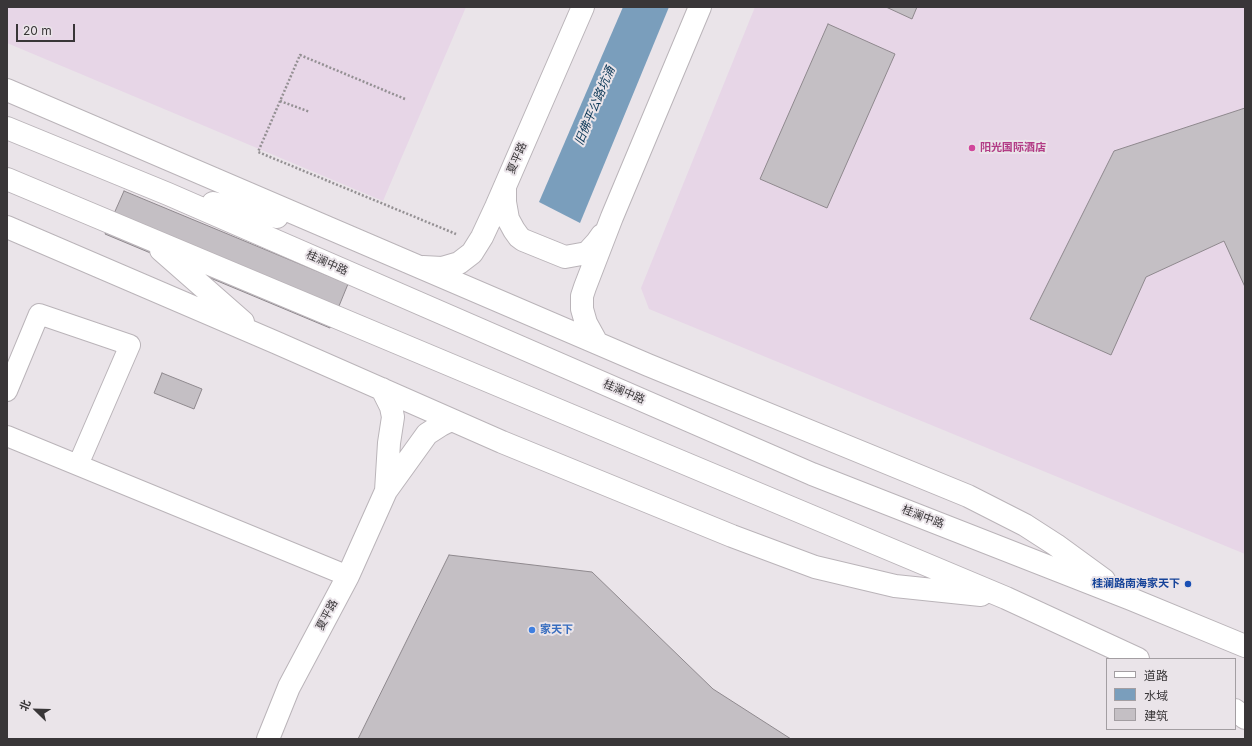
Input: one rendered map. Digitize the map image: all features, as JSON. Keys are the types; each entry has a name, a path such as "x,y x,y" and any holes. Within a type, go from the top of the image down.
{"main road":[{"name":"夏平路","path":"417,266 442,268 459,263 472,252 482,237 583,7"},
{"path":"597,343 586,323 582,309 582,296 607,229 700,7"},
{"path":"7,90 597,343 968,496 1025,525 1056,545 1131,599"},
{"name":"桂澜中路","path":"7,128 168,194 812,474 1131,599 1245,646"},
{"path":"7,179 1006,598 1136,658"},
{"path":"505,186 505,202 508,219 519,237 560,256 574,256 587,253 598,242 607,229"},
{"path":"168,194 323,226"},
{"path":"7,227 502,442 732,536 815,567 895,586 1006,598"},
{"path":"146,237 257,335"},
{"name":"夏平路","path":"382,389 391,407 393,417 389,443 386,490"},
{"name":"夏平路","path":"268,739 289,687 348,576 386,490 428,434 451,420"},
{"path":"1236,711 1245,718"}],"lane":[{"path":"7,391 39,314 130,345 78,465"},
{"path":"7,436 348,576"}],"path":[{"path":"405,99 300,55 258,152 456,234"},
{"path":"280,101 310,112"}],"shaded area":[{"path":"7,7 466,7 383,201 7,43"},
{"name":"阳光国际酒店","path":"755,7 1245,7 1245,554 649,309 641,288"}],"water":[{"name":"旧佛平公路坑涌","path":"623,7 669,7 580,223 539,202"}],"building":[{"path":"886,7 917,7 912,19"},
{"path":"828,24 895,54 827,208 760,179"},
{"path":"1245,108 1245,287 1224,241 1146,277 1111,355 1030,319 1114,151"},
{"path":"124,191 348,284 330,328 105,234"},
{"path":"162,373 202,389 194,409 154,393"},
{"name":"家天下","path":"449,555 592,572 713,689 791,739 358,739"}],"place":[{"name":"阳光国际酒店","path":"972,148"},
{"name":"桂澜路南海家天下","path":"1188,584"},
{"name":"家天下","path":"532,630"}]}
